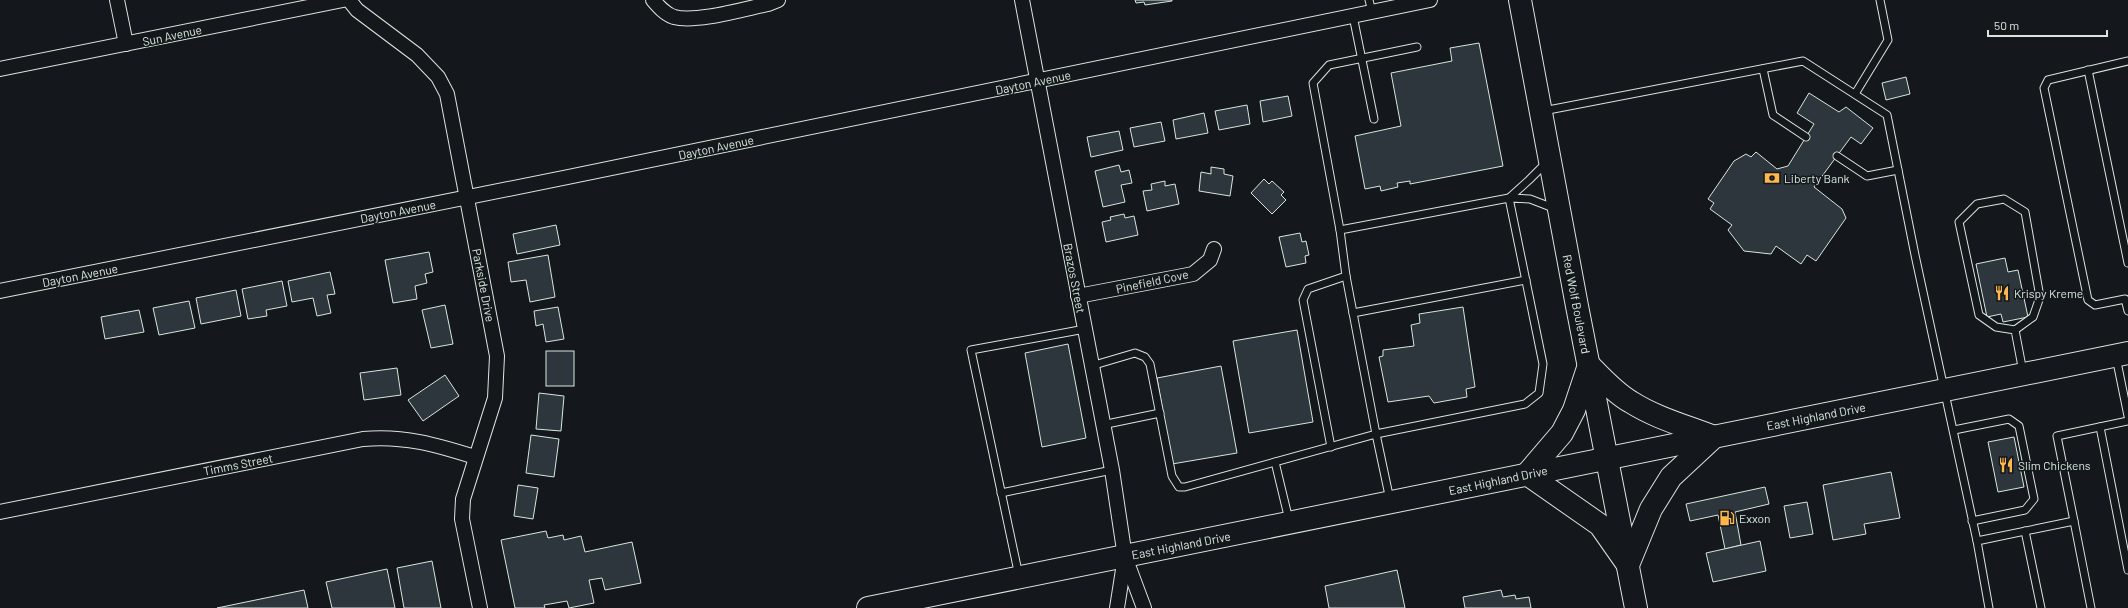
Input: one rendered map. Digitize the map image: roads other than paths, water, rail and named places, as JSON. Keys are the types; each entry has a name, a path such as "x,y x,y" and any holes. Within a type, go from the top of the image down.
{"main road":[{"name":"Red Wolf Boulevard","path":"1520,0 1549,159 1636,608"},
{"name":"East Highland Drive","path":"868,608 2122,354"},
{"path":"1589,365 1614,390 1630,402 1657,416 1714,437 1671,477 1651,509 1628,565 1600,525 1527,474 1562,433 1574,410 1589,365"}],"street":[{"path":"117,0 126,44"},
{"name":"Sun Avenue","path":"0,69 343,0"},
{"name":"Parkside Drive","path":"349,0 357,10 417,55 438,77 447,94 497,356 495,398 475,457 463,499 462,519 480,608"},
{"path":"653,0 660,9 670,15 691,19 768,4 778,0"},
{"name":"Brazos Street","path":"1022,0 1112,470 1125,556"},
{"name":"Dayton Avenue","path":"0,291 1353,16 1371,6 1430,0"},
{"name":"Pinefield Cove","path":"1078,296 1193,274 1210,260 1214,249"},
{"name":"Timms Street","path":"0,512 363,439 386,437 413,439 475,457"},
{"path":"1117,608 1125,556"},
{"path":"1125,556 1144,608"}],"lane":[{"path":"1855,94 1888,40 1880,0"},
{"path":"1353,16 1374,119"},
{"path":"1391,502 1376,434 1346,276 1340,230 1313,83 1329,65 1417,47"},
{"path":"1541,111 1803,61 1887,115 1943,390 1954,430 1977,541 1989,608"},
{"path":"2128,62 2048,80 2044,88 2088,300 2095,305 2127,298 2128,311"},
{"path":"1763,69 1773,116 1806,137"},
{"path":"2088,70 2128,263"},
{"path":"1837,156 1867,176 1898,170"},
{"path":"1509,198 1549,159"},
{"path":"1340,230 1509,198 1530,199 1559,210"},
{"path":"1091,366 1135,353 1145,357 1150,364 1172,476 1179,487 1185,488 1376,434 1525,404 1540,393 1543,364 1509,198"},
{"path":"2004,198 2025,212 2040,297 2033,317 2015,330 1996,327 1979,315 1959,222 1977,204 2004,198"},
{"path":"1332,446 1302,300 1308,289 1346,276"},
{"path":"1353,313 1526,280"},
{"path":"1019,578 971,350 1084,329"},
{"path":"2015,330 2023,374"},
{"path":"2122,354 2128,416"},
{"path":"1102,424 1160,413"},
{"path":"1954,430 2009,419 2019,426 2034,499 2025,510 1972,521"},
{"path":"2091,608 2057,436 2128,421"},
{"path":"2100,427 2128,570"},
{"path":"1275,462 1290,523"},
{"path":"1001,493 1112,470"},
{"path":"1977,541 2074,521"},
{"path":"2025,531 2041,608"}],"place":[{"name":"Liberty Bank","path":"1772,178"},
{"name":"Krispy Kreme","path":"2002,293"},
{"name":"Slim Chickens","path":"2006,465"},
{"name":"Exxon","path":"1727,518"}]}
